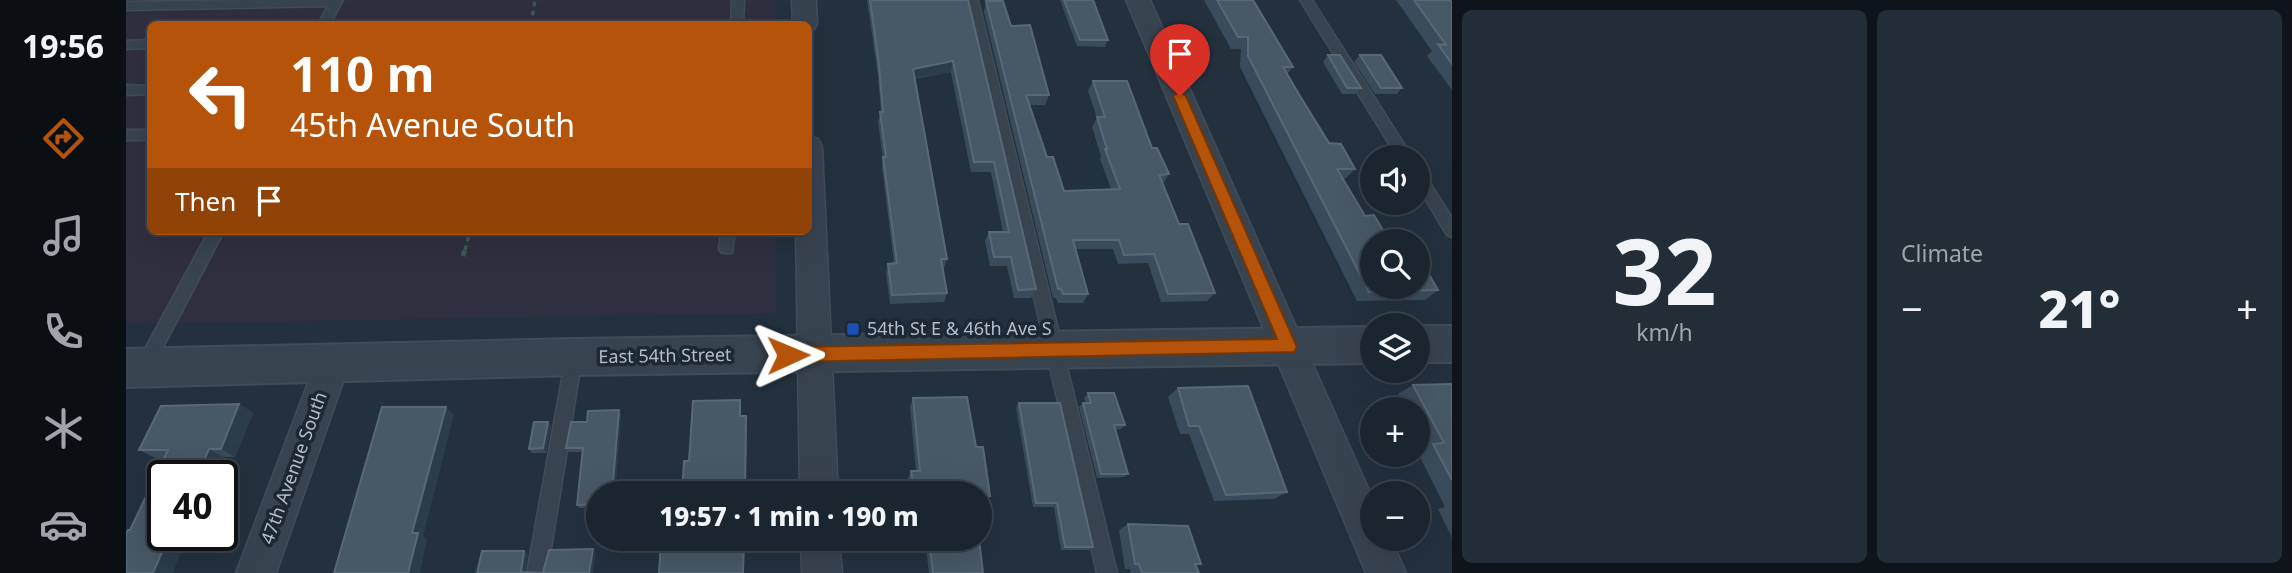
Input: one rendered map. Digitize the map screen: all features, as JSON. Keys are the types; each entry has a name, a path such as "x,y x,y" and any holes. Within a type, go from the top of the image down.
{"street":[{"path":"804,0 805,21"},
{"path":"1138,0 1386,573"},
{"path":"811,235 819,481"},
{"path":"1430,344 1452,344"},
{"name":"East 54th Street","path":"135,368 574,357 1360,345"},
{"name":"47th Avenue South","path":"256,573 332,362"},
{"path":"821,551 822,573"}],"lane":[{"path":"737,21 738,0"},
{"path":"972,0 1107,573"},
{"path":"1306,0 1398,145"},
{"path":"126,6 336,1 326,21"},
{"path":"126,45 147,44"},
{"path":"126,90 147,90"},
{"path":"126,135 147,135"},
{"path":"1430,195 1452,231"},
{"path":"135,368 214,235"},
{"path":"727,250 728,235"},
{"path":"537,573 574,357"}],"path":[{"path":"532,21 535,0"},
{"path":"463,256 469,235"}],"shaded area":[{"path":"126,0 776,0 776,21 147,21 147,235 776,235 776,313 126,324"}],"building":[{"path":"870,0 968,0 1036,289 1018,290 1011,257 994,257 989,232 1009,232 994,162 974,162 953,61 913,69 947,259 941,259 947,293 892,295 888,264 897,263 883,157 886,157 880,112 883,112"},
{"path":"1064,0 1093,0 1108,40 1080,40"},
{"path":"1217,0 1253,0 1293,67 1283,67 1300,96 1329,143 1341,144 1355,169 1337,169 1360,208 1360,215 1374,215 1382,229 1360,229 1360,274 1248,56 1248,37 1238,37"},
{"path":"1414,0 1450,0 1452,3 1452,64 1438,44 1446,45"},
{"path":"986,1 1003,1 1011,26 1030,25 1049,95 1026,95 1047,157 1053,157 1064,191 1120,189 1105,149 1097,117 1105,117 1093,81 1127,81 1152,148 1157,148 1169,174 1159,175 1179,224 1188,224 1215,293 1168,294 1154,254 1124,255 1119,240 1073,240 1088,294 1063,294 1061,289 1058,289"},
{"path":"1328,55 1340,55 1361,88 1347,88"},
{"path":"1360,55 1381,55 1402,88 1381,88"},
{"path":"1430,276 1438,290 1430,290"},
{"path":"1452,384 1452,480 1433,444 1444,443 1430,417 1430,397 1419,397 1413,385"},
{"path":"1248,386 1287,492 1226,495 1199,426 1189,426 1178,388"},
{"path":"1088,393 1114,393 1125,425 1114,425 1128,474 1101,474 1083,403 1091,403"},
{"path":"967,397 976,447 983,447 988,481 912,481 911,471 920,471 913,398"},
{"path":"740,400 740,416 746,416 745,481 683,481 684,461 689,461 693,401"},
{"path":"1019,403 1060,403 1093,547 1065,547 1057,503 1036,503"},
{"path":"239,404 221,449 209,449 204,460 163,460 168,450 139,450 161,406"},
{"path":"382,407 446,407 412,533 418,533 408,573 334,573"},
{"path":"619,410 613,481 586,481 586,505 577,505 583,448 566,448 571,422 587,422 588,411"},
{"path":"534,422 548,422 543,448 529,449"},
{"path":"147,494 147,551 163,551 153,573 126,573 126,534"},
{"path":"1128,524 1188,526 1201,564 1195,564 1199,573 1142,573 1139,564 1135,564"},
{"path":"549,550 593,551 589,573 543,573"},
{"path":"482,551 524,551 521,572 543,573 477,573"},
{"path":"660,551 744,551 743,573 659,573"},
{"path":"930,551 980,551 983,573 933,573"}],"place":[{"name":"54th St E & 46th Ave S","path":"853,329"}],"route":[{"path":"788,355 1288,347 1180,96"}]}
